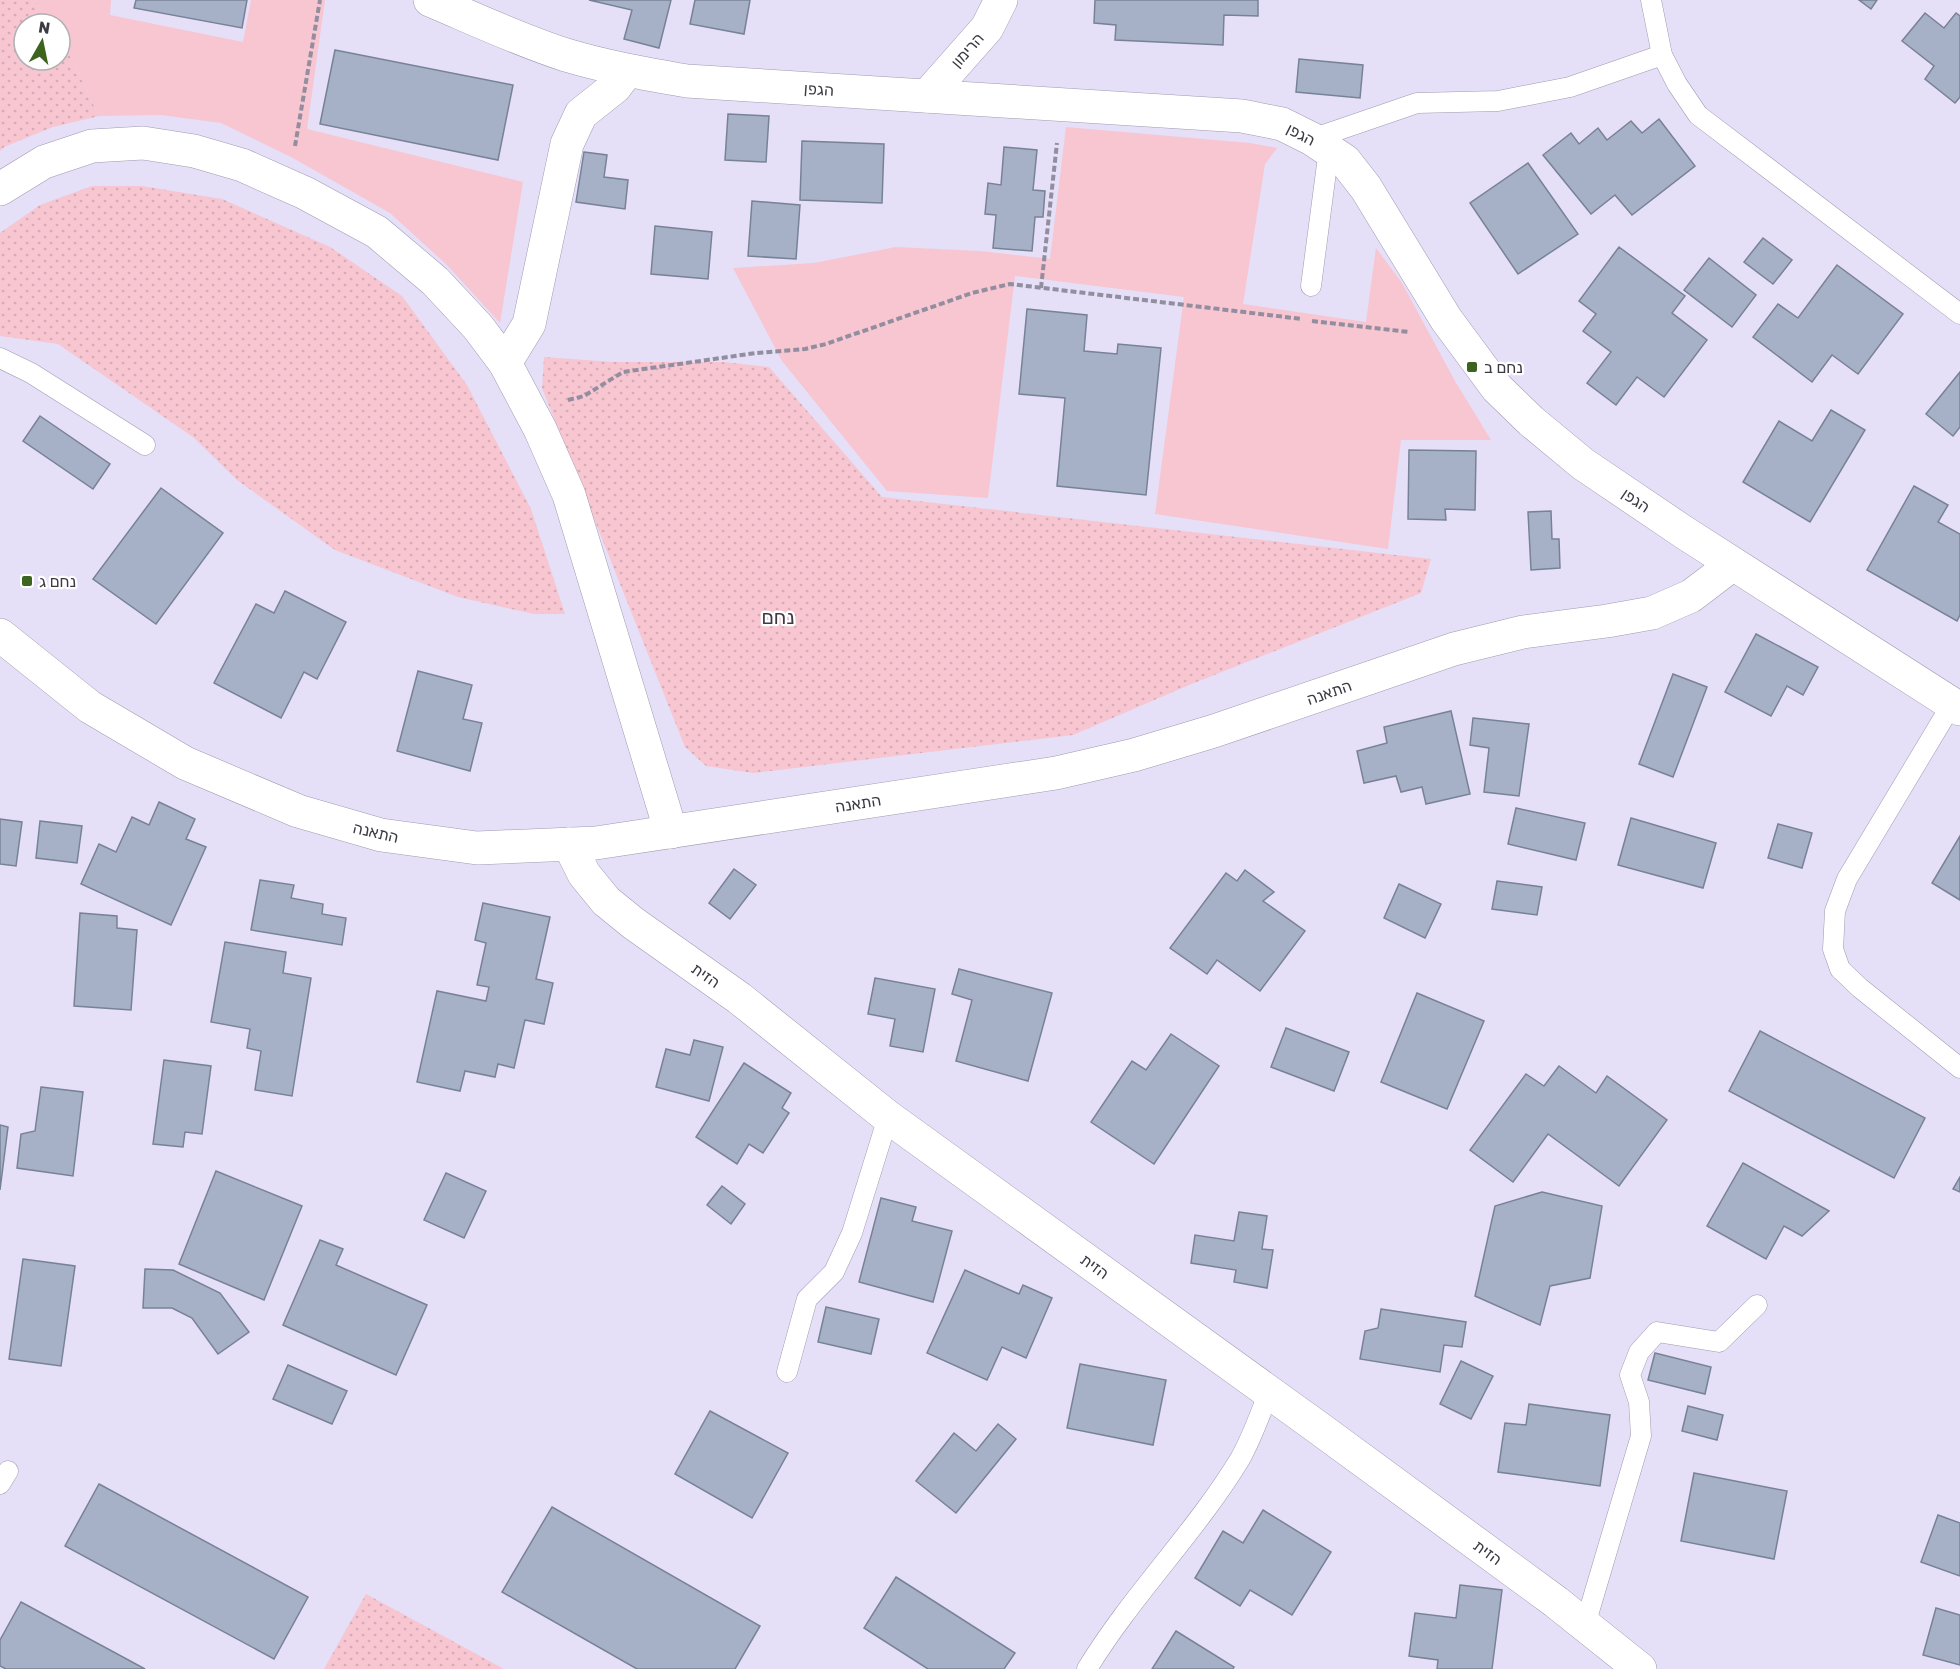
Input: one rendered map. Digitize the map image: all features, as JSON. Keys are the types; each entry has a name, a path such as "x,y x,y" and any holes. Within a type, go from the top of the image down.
{"street":[{"name":"הגפן","path":"430,0 522,40 568,56 627,71 687,81 1242,116 1282,124 1321,144 1345,161 1366,188 1446,319 1497,388 1531,421 1583,464 1956,706"},
{"name":"הרימון","path":"927,96 987,27 1001,0"},
{"path":"505,363 530,324 567,144 580,114 615,87 627,71"},
{"path":"0,189 44,162 92,146 143,143 204,154 242,165 305,193 377,232 435,281 478,327 505,363 569,495 671,832"},
{"name":"התאנה","path":"0,635 99,713 185,763 298,811 381,835 477,848 596,843 1056,773 1134,755 1214,731 1454,649 1522,632 1652,614 1691,596 1734,564"},
{"name":"הזית","path":"569,844 584,874 606,901 739,998 888,1117 1269,1392 1640,1669"}],"lane":[{"path":"1652,0 1662,55 1677,84 1698,115 1960,314"},
{"path":"1311,286 1321,144 1417,103 1498,101 1570,87 1662,55"},
{"path":"0,358 31,373 145,445"},
{"path":"1956,706 1847,879 1835,911 1833,949 1840,969 1860,988 1960,1068"},
{"path":"787,1372 807,1299 834,1272 852,1233 888,1117"},
{"path":"1584,1625 1641,1436 1640,1402 1630,1375 1639,1352 1657,1332 1719,1342 1757,1305"},
{"path":"1087,1669 1106,1638 1185,1539 1241,1457 1269,1392"}],"path":[{"path":"288,186 320,0"},
{"path":"1041,288 1062,105"},
{"path":"530,411 584,396 624,372 805,349 866,331 972,293 1010,284 1460,338"}],"shaded area":[{"path":"0,0 36,0 44,12 12,12 12,72 72,72 72,60 99,116 53,127 4,147 0,151"},
{"path":"36,0 111,0 110,15 243,42 251,0 325,0 307,129 523,182 500,323 447,265 390,213 291,157 221,123 161,115 99,116 72,60 72,12 44,12"},
{"path":"1066,127 1250,143 1277,148 1265,164 1243,304 1366,322 1376,248 1402,283 1455,381 1491,440 1401,440 1388,549 1155,514 1184,297 1015,276 988,498 887,491 782,361 733,268 814,263 896,247 980,251 1050,259"},
{"path":"92,186 142,186 222,199 330,247 402,296 467,385 531,509 565,614 534,614 458,597 335,550 237,480 193,437 58,344 0,336 0,233 40,205"},
{"path":"544,357 613,362 724,362 769,367 882,497 1431,559 1421,593 1189,685 1073,735 753,773 706,766 685,747 542,388"},
{"path":"366,1594 504,1669 324,1669"}],"building":[{"path":"136,0 247,0 242,28 134,8"},
{"path":"589,0 671,0 659,48 624,39 632,10"},
{"path":"695,0 750,0 744,34 690,24"},
{"path":"1095,0 1258,0 1258,16 1224,15 1223,45 1115,40 1116,25 1094,23"},
{"path":"1859,0 1877,0 1871,9"},
{"path":"1925,13 1944,28 1956,13 1960,16 1960,97 1955,103 1925,79 1934,66 1902,41"},
{"path":"335,50 513,85 498,160 320,124"},
{"path":"1299,59 1363,65 1360,98 1296,92"},
{"path":"728,114 769,116 766,162 725,160"},
{"path":"1659,119 1695,166 1632,215 1615,195 1591,214 1543,155 1571,133 1579,144 1598,128 1607,140 1631,121 1642,133"},
{"path":"802,141 884,144 882,203 800,200"},
{"path":"1004,147 1037,150 1033,190 1045,191 1043,217 1035,217 1032,251 993,248 996,215 985,214 988,183 1001,185"},
{"path":"584,152 607,155 604,177 628,180 625,209 576,202"},
{"path":"1528,163 1578,234 1518,274 1470,203"},
{"path":"752,201 800,205 796,259 748,256"},
{"path":"655,226 712,232 708,279 651,274"},
{"path":"1763,238 1792,260 1773,284 1744,262"},
{"path":"1619,247 1685,296 1672,313 1707,340 1664,397 1637,377 1616,405 1587,383 1611,352 1583,331 1596,314 1579,301"},
{"path":"1709,258 1756,295 1732,327 1684,290"},
{"path":"1837,265 1903,314 1858,374 1832,355 1812,382 1753,337 1778,304 1798,318"},
{"path":"1027,309 1087,315 1084,351 1117,354 1118,344 1161,348 1146,495 1057,486 1065,398 1019,394"},
{"path":"1960,372 1960,427 1953,436 1926,414"},
{"path":"1831,410 1865,430 1810,522 1743,482 1779,421 1812,441"},
{"path":"40,416 110,464 93,489 23,441"},
{"path":"1409,450 1476,451 1475,510 1445,509 1446,520 1408,519"},
{"path":"1914,486 1948,505 1938,522 1960,534 1960,615 1957,621 1867,570"},
{"path":"161,488 223,533 156,624 93,579"},
{"path":"1551,511 1552,539 1559,539 1560,568 1531,570 1528,512"},
{"path":"285,591 346,622 317,679 304,672 281,718 214,683 256,604 274,613"},
{"path":"1756,634 1818,667 1803,695 1787,686 1771,716 1725,692"},
{"path":"418,671 472,685 463,719 482,723 470,771 397,751"},
{"path":"1673,674 1707,687 1673,777 1639,764"},
{"path":"1451,711 1470,794 1426,804 1422,787 1401,792 1396,776 1364,783 1357,751 1387,743 1384,727"},
{"path":"1473,718 1529,724 1519,796 1484,792 1489,748 1470,745"},
{"path":"159,802 195,819 186,839 206,847 171,925 81,884 99,844 116,852 132,817 149,825"},
{"path":"1516,808 1585,823 1576,860 1508,844"},
{"path":"1631,818 1716,843 1703,888 1618,865"},
{"path":"0,819 22,822 16,866 0,864"},
{"path":"40,821 82,826 77,863 36,858"},
{"path":"1778,824 1812,833 1802,868 1768,858"},
{"path":"1960,836 1960,900 1932,883"},
{"path":"734,869 756,885 730,919 709,903"},
{"path":"1245,870 1274,892 1263,901 1305,931 1260,991 1217,960 1207,974 1170,948 1226,873 1237,881"},
{"path":"260,880 294,885 291,898 323,904 322,914 346,918 342,945 251,930"},
{"path":"1497,881 1542,887 1537,915 1492,909"},
{"path":"1399,884 1441,904 1425,938 1384,918"},
{"path":"483,903 550,917 536,979 553,983 544,1024 525,1020 514,1068 498,1064 495,1077 465,1071 460,1091 417,1082 437,991 486,1001 489,987 477,985 486,943 475,940"},
{"path":"80,913 117,916 117,928 137,930 131,1010 74,1006"},
{"path":"225,942 286,952 283,973 311,978 292,1096 255,1090 261,1051 247,1048 250,1029 211,1022"},
{"path":"959,969 1052,993 1028,1081 956,1061 972,1000 952,994"},
{"path":"875,978 935,989 923,1052 890,1046 895,1019 868,1014"},
{"path":"1417,993 1484,1021 1447,1109 1381,1082"},
{"path":"1286,1028 1349,1052 1334,1091 1271,1067"},
{"path":"1760,1031 1925,1118 1894,1178 1729,1091"},
{"path":"1171,1034 1219,1066 1154,1164 1091,1122 1132,1061 1146,1070"},
{"path":"694,1040 723,1047 709,1101 656,1087 666,1049 690,1055"},
{"path":"164,1060 211,1066 202,1134 185,1132 183,1147 153,1144"},
{"path":"744,1063 791,1093 782,1108 789,1113 763,1153 749,1144 737,1164 696,1137"},
{"path":"1559,1066 1596,1093 1607,1076 1667,1120 1619,1186 1548,1134 1513,1182 1470,1150 1526,1074 1544,1086"},
{"path":"41,1087 83,1092 73,1176 17,1168 21,1134 35,1131"},
{"path":"0,1125 8,1127 0,1190"},
{"path":"1743,1163 1829,1211 1802,1236 1784,1226 1766,1259 1707,1226"},
{"path":"216,1171 302,1206 264,1300 179,1264"},
{"path":"446,1173 486,1191 464,1238 424,1220"},
{"path":"1960,1177 1960,1192 1953,1189"},
{"path":"722,1186 745,1204 731,1224 707,1205"},
{"path":"1542,1192 1602,1206 1590,1278 1550,1286 1540,1325 1475,1296 1495,1206"},
{"path":"881,1198 916,1207 912,1221 952,1231 933,1302 859,1282"},
{"path":"1239,1212 1267,1216 1262,1249 1273,1250 1267,1288 1234,1282 1236,1270 1191,1263 1195,1235 1234,1241"},
{"path":"320,1240 343,1249 336,1265 427,1305 396,1375 283,1325"},
{"path":"23,1259 75,1266 61,1366 9,1359"},
{"path":"145,1269 173,1270 220,1293 249,1332 218,1354 192,1318 172,1308 143,1308"},
{"path":"965,1270 1019,1294 1023,1285 1052,1298 1026,1358 1002,1347 987,1380 927,1353"},
{"path":"826,1307 879,1319 871,1354 818,1342"},
{"path":"1381,1309 1466,1322 1462,1347 1444,1345 1440,1372 1360,1359 1365,1331 1378,1328"},
{"path":"1655,1353 1711,1367 1705,1394 1648,1380"},
{"path":"1461,1361 1493,1376 1471,1419 1440,1404"},
{"path":"1080,1364 1166,1380 1153,1445 1067,1428"},
{"path":"288,1365 347,1391 332,1424 273,1399"},
{"path":"1529,1404 1610,1415 1600,1486 1498,1472 1505,1423 1526,1425"},
{"path":"1688,1406 1723,1415 1717,1440 1682,1431"},
{"path":"710,1411 788,1453 752,1518 675,1474"},
{"path":"998,1424 1016,1439 956,1513 916,1481 954,1433 976,1451"},
{"path":"1694,1473 1787,1491 1774,1559 1681,1541"},
{"path":"99,1484 308,1597 274,1659 65,1546"},
{"path":"552,1507 760,1626 735,1669 637,1669 502,1592"},
{"path":"1263,1510 1331,1552 1292,1615 1250,1590 1240,1606 1195,1578 1223,1531 1243,1543"},
{"path":"1938,1515 1960,1523 1960,1576 1921,1562"},
{"path":"896,1577 1015,1653 1004,1669 928,1669 864,1628"},
{"path":"1460,1585 1502,1590 1492,1669 1437,1669 1438,1660 1409,1656 1415,1613 1456,1618"},
{"path":"21,1602 145,1669 6,1669 0,1666 0,1640"},
{"path":"1936,1608 1960,1615 1960,1665 1923,1655"},
{"path":"1176,1631 1234,1667 1233,1669 1152,1669"}],"place":[{"name":"נחם ב","path":"1472,367"},
{"name":"נחם ג","path":"27,581"}],"district":[{"name":"נחם","path":"778,617"}]}
